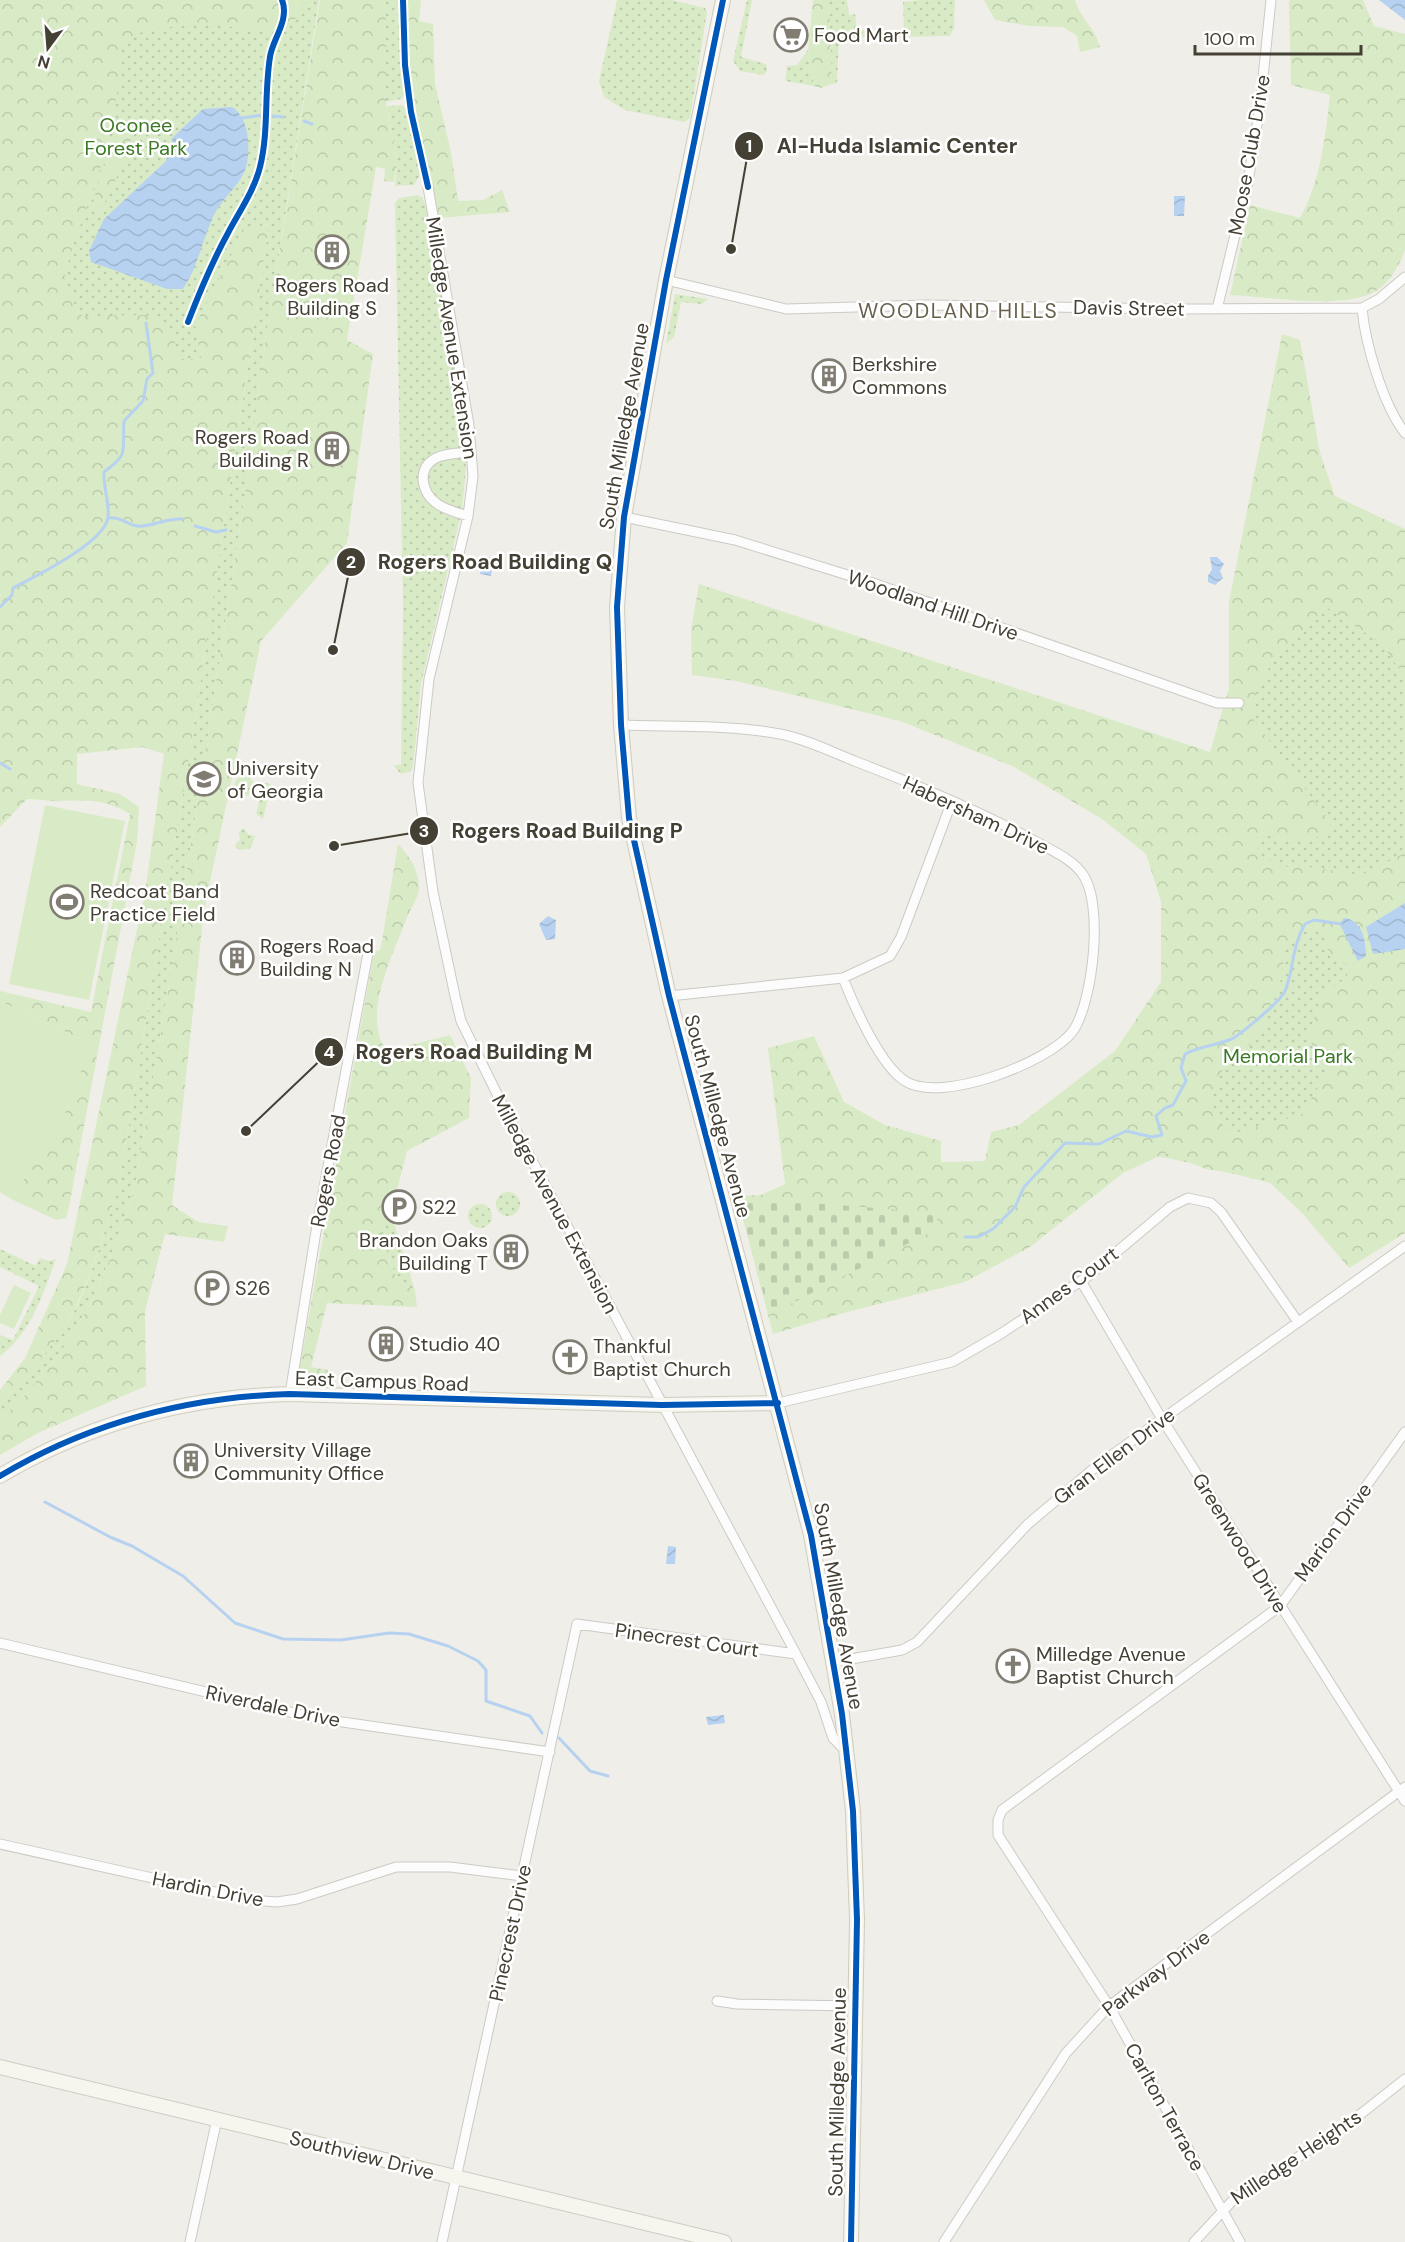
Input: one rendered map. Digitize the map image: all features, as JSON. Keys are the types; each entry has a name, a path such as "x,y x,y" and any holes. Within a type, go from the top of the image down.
{"main road":[{"name":"South Milledge Avenue","path":"725,3 666,280 624,517 617,607 621,725 628,818 669,996 811,1535 834,1662 846,1751 856,1887 856,2006 850,2242"},
{"name":"East Campus Road","path":"0,1476 35,1455 106,1426 141,1415 233,1396 290,1394 662,1405 778,1403"},
{"name":"Southview Drive","path":"0,2067 456,2177 674,2236 724,2242"}],"street":[{"name":"Moose Club Drive","path":"1217,309 1248,182 1260,106 1271,0"},
{"name":"Milledge Avenue Extension","path":"428,187 454,329 473,476 468,516 429,679 418,783 434,891 461,1020 502,1106 821,1702 833,1738 846,1751"},
{"path":"1405,277 1379,299 1362,308 1390,410 1405,432"},
{"name":"Davis Street","path":"666,280 786,309 926,305 1217,309 1362,308"},
{"path":"468,516 446,510 432,500 426,492 423,473 426,465 434,459 471,453"},
{"name":"Woodland Hill Drive","path":"624,517 735,540 870,582 1217,703 1239,703"},
{"name":"Habersham Drive","path":"621,725 740,728 783,735 952,801 1009,827 1063,857 1082,872 1089,886 1095,913 1085,1002 1072,1032 1047,1053 1025,1065 960,1085 936,1089 913,1085 896,1074 873,1040 854,1007 843,978"},
{"path":"669,996 843,978 890,956 901,937 952,801"},
{"name":"Rogers Road","path":"290,1394 315,1236 369,948"},
{"name":"Annes Court","path":"778,1403 952,1362 1002,1333 1081,1281 1170,1207 1188,1198 1200,1198 1221,1212 1298,1322"},
{"name":"Gran Ellen Drive","path":"834,1662 902,1650 917,1642 1044,1509 1098,1465 1405,1246"},
{"name":"Greenwood Drive","path":"1081,1281 1162,1419 1280,1606 1403,1793"},
{"name":"Marion Drive","path":"998,1820 1002,1810 1280,1606 1405,1432"},
{"name":"Pinecrest Court","path":"577,1624 796,1654"},
{"name":"Pinecrest Drive","path":"442,2242 577,1624"},
{"name":"Riverdale Drive","path":"0,1643 315,1718 550,1752"},
{"name":"Parkway Drive","path":"944,2242 1066,2053 1109,2006 1403,1793"},
{"name":"Carlton Terrace","path":"998,1820 999,1835 1109,2006 1240,2242"},
{"name":"Hardin Drive","path":"0,1844 250,1900 277,1902 325,1891 396,1867 450,1868 522,1876"},
{"path":"717,2001 737,2004 856,2006"},
{"name":"Milledge Heights","path":"1194,2242 1221,2209 1234,2198 1343,2128 1405,2079"},
{"path":"190,2242 217,2120"}],"green space":[{"name":"Oconee Forest Park","path":"0,0 301,16 304,0 319,0 175,948 136,1182 120,1235 92,1301 62,1350 20,1401 0,1420 0,1405 54,1342 79,1302 96,1259 119,1184 190,751 269,225 259,226 64,719"},
{"name":"Oconee Forest Park","path":"0,0 304,0 301,17 261,31 209,24 146,29 121,47 115,107 109,137 63,285 82,316 145,315 165,322 183,359 201,359 195,325 245,228 269,225 190,751 119,1184 96,1259 71,1316 43,1356 0,1405 0,1390 25,1358 67,1264 146,886 164,754 143,747 77,754 77,784 120,794 139,807 137,841 69,1207 66,1218 56,1220 11,1199 61,1123 91,1044 0,1001 0,991 91,1012 130,814 96,801 27,799 0,827"},
{"path":"320,0 386,0 386,102 397,162 394,182 384,181 385,169 376,167 347,340 373,354 347,543 261,641 204,910 172,1205 198,1222 228,1226 224,1242 165,1234 145,1311 146,1386 38,1433 0,1455 0,1420 20,1401 62,1350 92,1301 120,1235 136,1182 175,948 246,489 266,337"},
{"path":"386,0 399,0 405,94 401,99 386,102"},
{"path":"407,0 421,0 419,21 433,24 435,84 451,152 458,201 483,200 502,190 510,212 439,218 415,118 408,45"},
{"path":"617,0 672,0 705,8 707,12 690,118 685,122 625,110 604,97 599,81"},
{"path":"747,0 752,0 741,57 766,64 767,71 763,75 740,71 733,61"},
{"path":"813,0 829,0 832,84 821,88 814,86 808,50"},
{"path":"829,0 847,0 849,15 855,14 857,29 876,32 870,37 839,39 837,83 832,84"},
{"path":"955,0 954,28 950,36 898,37 894,34 896,29 904,29 903,2"},
{"path":"984,0 1075,0 1100,47 1080,52 1077,36 1063,27 1030,26 995,20"},
{"path":"1289,0 1363,0 1374,26 1405,34 1405,250 1395,270 1381,288 1353,299 1300,301 1230,295 1250,205 1300,218 1313,189 1321,158 1330,95 1291,85"},
{"path":"808,50 814,86 785,81 787,66 797,65"},
{"path":"402,105 407,109 420,175 414,185 395,186 397,162 387,106"},
{"path":"121,126 134,134 127,156 103,206 99,208 92,206 101,174"},
{"path":"418,195 422,197 428,212 439,271 460,400 466,468 462,510 421,684 413,768 401,774 394,766 401,764 403,606 395,203 399,198"},
{"path":"675,294 708,299 702,304 681,302 674,337 666,344"},
{"path":"1282,334 1300,340 1320,453 1335,496 1405,529 1405,678 1382,644 1326,607 1277,656 1257,687 1253,719 1331,823 1325,836 1294,840 1264,834 1253,841 1262,856 1280,867 1303,866 1361,875 1405,853 1405,1233 1349,1268 1303,1214 1265,1178 1206,1169 1166,1153 1123,1173 1030,1247 965,1282 847,1312 773,1334 737,1196 761,1195 785,1184 768,1048 814,1036 844,1102 885,1125 941,1141 941,1162 985,1161 991,1132 1019,1125 1115,1051 1161,982 1161,902 1146,854 1102,819 1012,766 900,721 736,681 692,675 691,629 699,584 1210,752 1229,688 1229,602","holes":["1319,924 1331,959 1348,964 1347,977 1322,996 1307,1038 1330,1068 1301,1115 1234,1133 1221,1126 1211,1102 1217,1082 1227,1060 1260,1038 1280,984 1286,942","1360,926 1366,956 1358,960 1340,928"]},
{"name":"Memorial Park","path":"1405,538 1405,903 1370,945 1299,1190 1226,1172 1233,1160 1205,1166 1157,1156 1236,698 1231,615"},
{"path":"244,776 251,779 254,786 251,793 244,796 237,793 234,786 237,779"},
{"path":"264,783 271,784 263,819 256,814"},
{"name":"Redcoat Band Practice Field","path":"45,805 125,821 89,1000 9,984"},
{"path":"243,828 249,835 255,836 251,848 240,850 235,847 240,840 239,833"},
{"path":"398,844 413,865 418,877 419,889 382,984 377,1020 380,1037 387,1051 450,1035 471,1078 469,1118 407,1151 391,1213 386,1212 382,1226 387,1254 398,1281 415,1291 417,1307 327,1303 311,1367 328,1370 330,1383 302,1383 298,1377 374,952 380,950 382,941"},
{"path":"0,1001 91,1044 61,1123 11,1199 0,1192"},
{"path":"508,1192 517,1195 520,1204 517,1213 508,1216 499,1213 496,1204 499,1195"},
{"path":"738,1197 937,1213 938,1228 769,1315"},
{"path":"480,1204 489,1207 492,1216 489,1225 480,1228 471,1225 468,1216 471,1207"},
{"path":"386,1212 391,1213 415,1291 398,1281 387,1254 382,1226"},
{"path":"0,1249 36,1266 40,1258 49,1261 56,1259 35,1312 20,1336 0,1356 0,1335 13,1340 39,1286 0,1267"},
{"path":"14,1285 31,1293 14,1329 0,1323 0,1315"}],"water":[{"path":"1379,0 1405,0 1405,20"},
{"path":"232,107 242,118 247,134 246,167 240,180 213,217 183,289 167,289 91,262 89,251 104,219 166,161 173,137 203,109"},
{"path":"1174,196 1185,196 1184,216 1174,216"},
{"path":"483,556 494,558 491,576 480,574"},
{"path":"1210,557 1217,557 1224,564 1220,571 1223,578 1215,585 1208,582 1212,569"},
{"path":"1405,903 1405,949 1373,954 1366,927"},
{"path":"548,916 556,920 555,939 546,940 539,924"},
{"path":"1344,918 1355,923 1364,937 1366,956 1358,961 1340,923"},
{"path":"668,1546 676,1547 675,1564 666,1564"},
{"path":"724,1715 725,1723 708,1725 706,1717"}],"waterway":[{"path":"242,118 262,115"},
{"path":"273,116 283,117"},
{"path":"304,121 312,124"},
{"path":"0,607 12,595 13,588 67,558 104,528 108,518 104,472 121,456 124,446 124,421 143,401 147,379 153,373 146,323"},
{"path":"109,518 138,526 182,519"},
{"path":"195,526 216,532 226,530"},
{"path":"0,763 10,769"},
{"path":"965,1237 978,1237 993,1229 1015,1207 1024,1187 1065,1143 1099,1144 1126,1131 1152,1137 1162,1135 1156,1116 1165,1108 1173,1105 1186,1081 1181,1068 1185,1054 1234,1038 1282,996 1305,924 1314,920 1341,924"},
{"path":"45,1502 110,1537 132,1546 183,1576 235,1623 283,1639 341,1640 389,1633 409,1634 448,1646 478,1661 486,1670 486,1701 530,1716 542,1733"},
{"path":"559,1738 590,1771 608,1776"}],"cycle path":[{"path":"188,322 211,266 250,193 260,167 265,140 270,57 284,15 282,0"},
{"path":"403,0 405,65 411,112 428,187"},
{"path":"723,0 666,280 624,517 617,607 621,725 629,818 669,996 811,1535 842,1714 853,1811 857,1920 851,2242"},
{"path":"0,1476 68,1441 139,1416 176,1407 251,1396 290,1394 662,1405 778,1403"}],"place":[{"name":"Food Mart","path":"791,35"},
{"name":"Al-Huda Islamic Center","path":"731,249"},
{"name":"Rogers Road Building S","path":"332,252"},
{"name":"Berkshire Commons","path":"829,376"},
{"name":"Rogers Road Building R","path":"332,449"},
{"name":"Rogers Road Building Q","path":"333,650"},
{"name":"University of Georgia","path":"204,779"},
{"name":"Rogers Road Building P","path":"334,846"},
{"name":"Redcoat Band Practice Field","path":"67,902"},
{"name":"Rogers Road Building N","path":"237,958"},
{"name":"Rogers Road Building M","path":"246,1131"},
{"name":"S22","path":"399,1207"},
{"name":"Brandon Oaks Building T","path":"511,1252"},
{"name":"S26","path":"212,1288"},
{"name":"Studio 40","path":"386,1344"},
{"name":"Thankful Baptist Church","path":"570,1357"},
{"name":"University Village Community Office","path":"191,1461"},
{"name":"Milledge Avenue Baptist Church","path":"1013,1666"}],"district":[{"name":"WOODLAND HILLS","path":"958,311"}]}
